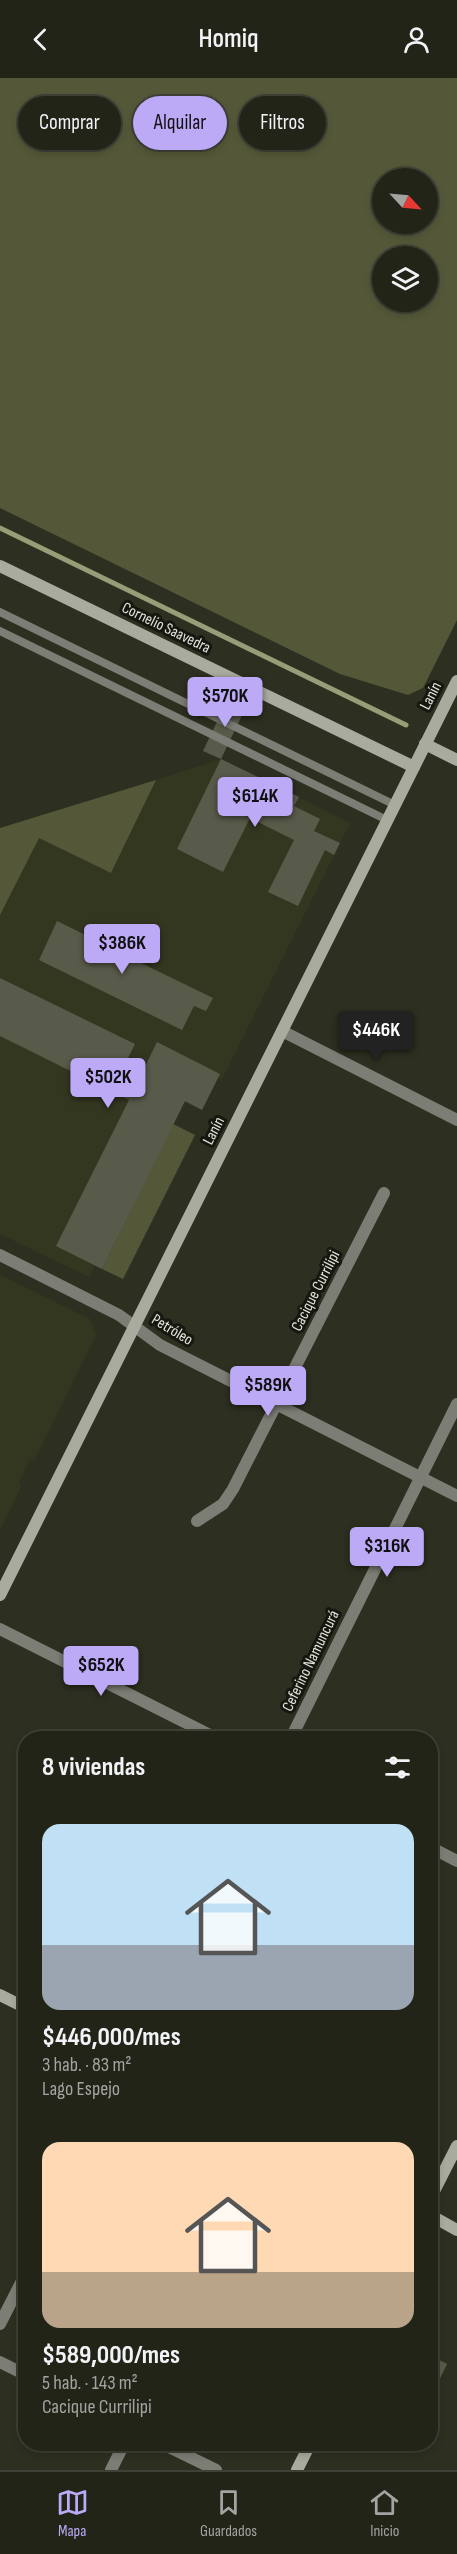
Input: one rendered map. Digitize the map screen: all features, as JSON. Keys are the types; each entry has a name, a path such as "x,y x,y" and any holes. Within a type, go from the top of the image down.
{"main road":[{"name":"Cornelio Saavedra","path":"0,566 414,767"},
{"name":"Lanín","path":"0,1595 457,681"},
{"path":"425,744 457,760"},
{"path":"0,1995 18,2004"},
{"path":"438,2183 457,2146"},
{"path":"438,2219 457,2230"},
{"path":"297,2470 306,2451"}],"street":[{"path":"282,1031 457,1120"},
{"name":"Cacique Currilipi","path":"197,1521 223,1504 229,1496 384,1193"},
{"name":"Petróleo","path":"0,1255 110,1310 160,1345 457,1496"},
{"name":"Ceferino Namuncurá","path":"294,1731 457,1404"},
{"path":"0,1629 202,1731"},
{"path":"438,1851 457,1861"},
{"path":"0,2324 18,2289"},
{"path":"0,2362 18,2371"},
{"path":"111,2470 120,2451"},
{"path":"177,2451 216,2470"}],"lane":[{"path":"0,612 395,805"},
{"path":"0,631 387,820"}],"shaded area":[{"path":"0,78 457,78 457,620 423,688 408,695 340,674 0,508"},
{"path":"221,759 350,823 222,1079 218,1078 202,1110 184,1102 102,1269 95,1266 89,1277 0,1234 0,915 38,837 111,873 156,780"},
{"path":"156,780 111,873 39,838 0,915 0,828"},
{"path":"173,1124 195,1135 123,1279 102,1269"},
{"path":"0,1275 90,1319 96,1335 35,1459 29,1461 19,1482 21,1487 0,1530"}],"building":[{"path":"229,697 247,705 221,759 203,751"},
{"path":"221,759 299,797 294,806 320,819 314,831 340,843 334,855 325,850 298,906 268,892 294,840 250,818 223,872 177,849"},
{"path":"57,921 112,948 117,939 144,952 139,962 213,998 206,1011 194,1006 182,1030 39,960"},
{"path":"0,978 135,1044 122,1070 139,1079 157,1042 220,1074 202,1110 185,1101 102,1269 56,1246 129,1100 0,1036"},
{"path":"438,2359 447,2364 438,2383"}],"waterway":[{"path":"0,528 406,725"}]}
